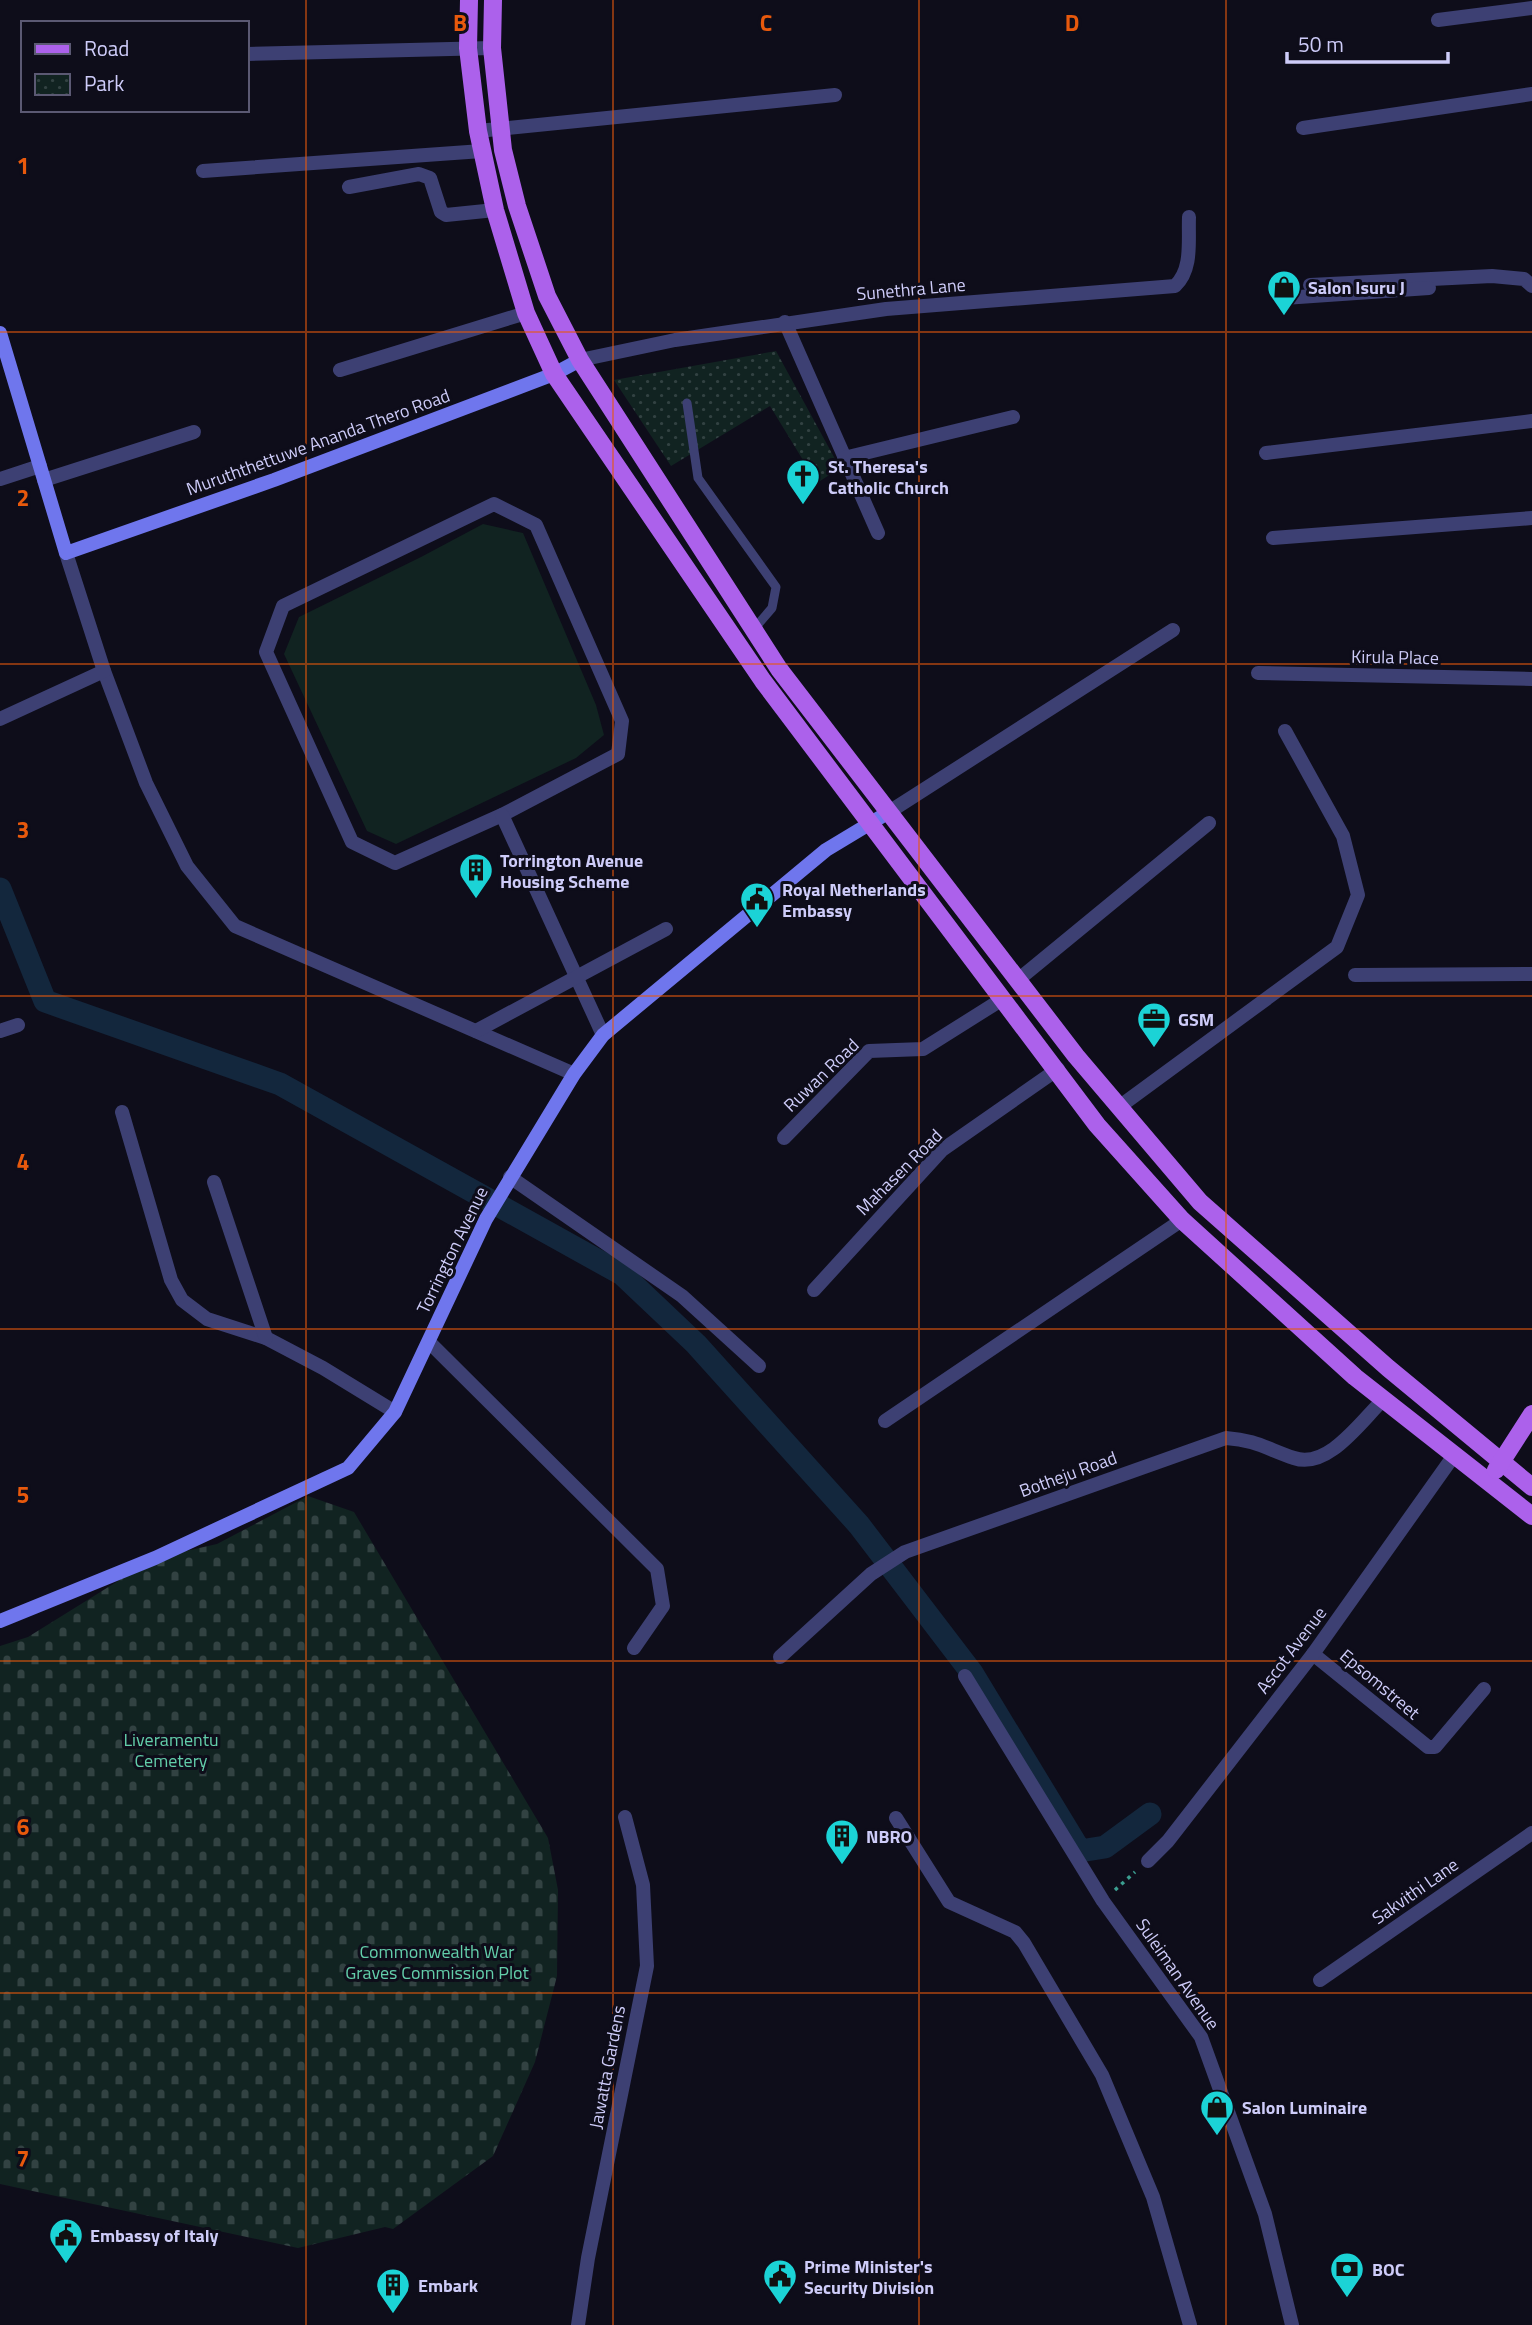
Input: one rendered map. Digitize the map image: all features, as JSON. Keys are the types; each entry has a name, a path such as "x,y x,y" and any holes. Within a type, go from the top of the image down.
{"main road":[{"path":"469,0 468,48 478,131 495,210 526,313 554,374 763,681 1001,1000 1058,1069 1097,1125 1182,1220 1383,1400 1532,1516"},
{"path":"494,0 492,48 499,128 517,206 547,296 580,360 779,669 1119,1107 1200,1202 1532,1487"},
{"path":"0,332 66,553"},
{"name":"Muruththettuwe Ananda Thero Road","path":"66,553 274,480 554,374 580,360"},
{"name":"Torrington Avenue","path":"0,1621 155,1558 348,1468 395,1412 485,1219 574,1074 603,1035 826,850 888,812"},
{"path":"1486,1480 1502,1463 1532,1414"}],"street":[{"path":"1438,20 1532,8"},
{"path":"248,54 492,48"},
{"path":"1303,128 1532,94"},
{"path":"478,131 835,95"},
{"path":"203,171 482,151"},
{"path":"349,187 419,174 430,178 441,212 446,215 495,210"},
{"name":"Sunethra Lane","path":"580,360 785,322 886,309 1175,286 1184,278 1188,264 1189,217"},
{"path":"1284,298 1450,286 1492,276"},
{"path":"1310,285 1492,276 1524,279 1532,286"},
{"path":"340,370 526,313"},
{"path":"785,322 878,533"},
{"path":"844,458 1013,417"},
{"path":"1266,453 1532,421"},
{"path":"0,479 42,473 194,432"},
{"path":"494,504 536,525 622,721 618,754 502,815 396,863 352,842 266,652 283,606 494,504"},
{"path":"1273,538 1532,518"},
{"path":"66,553 104,671 146,783 187,866 235,926 574,1074"},
{"path":"888,812 1173,630"},
{"path":"0,719 104,671"},
{"name":"Kirula Place","path":"1258,673 1532,679"},
{"path":"1119,1107 1337,947 1358,895 1343,835 1285,731"},
{"path":"502,815 579,977 603,1035"},
{"path":"1019,979 1209,823"},
{"path":"476,1031 666,929"},
{"path":"1355,975 1532,974"},
{"name":"Ruwan Road","path":"784,1138 869,1051 923,1049 1001,1000"},
{"path":"0,1031 18,1024"},
{"name":"Mahasen Road","path":"814,1290 942,1150 1058,1069"},
{"path":"122,1112 171,1280 182,1300 207,1319 265,1338 323,1368 395,1412"},
{"path":"510,1177 682,1296 759,1366"},
{"path":"215,1182 265,1338"},
{"path":"885,1422 1182,1220"},
{"path":"429,1342 657,1569 663,1606 634,1648"},
{"name":"Botheju Road","path":"780,1657 871,1574 905,1552 1226,1438 1252,1440 1298,1460 1320,1457 1333,1449 1383,1400"},
{"name":"Ascot Avenue","path":"1148,1861 1168,1841 1313,1654 1455,1454"},
{"name":"Epsomstreet","path":"1313,1654 1422,1744 1436,1746 1484,1689"},
{"name":"Suleiman Avenue","path":"965,1676 1103,1901 1201,2037 1265,2214 1292,2325"},
{"name":"Jawatta Gardens","path":"578,2325 588,2258 647,1966 643,1885 625,1817"},
{"path":"896,1818 949,1902 1015,1933 1024,1943 1102,2075 1153,2197 1190,2325"},
{"name":"Sakvithi Lane","path":"1320,1980 1532,1833"}],"lane":[{"path":"687,403 698,478 776,587 772,607 754,629"}],"path":[{"path":"1103,1901 1148,1861"}],"green space":[{"path":"776,351 840,468 817,483 770,406 671,466 614,380"},
{"path":"483,524 523,533 596,705 604,735 576,758 396,844 367,831 284,654 299,617"},
{"name":"Liveramentu Cemetery","path":"308,1496 354,1512 548,1838 558,1890 557,1976 535,2062 493,2156 393,2229 385,2227 298,2248 0,2184 0,1646 28,1637 155,1558 217,1544"}],"waterway":[{"path":"0,889 45,1001 280,1084 622,1274 696,1344 859,1525 972,1673 1080,1851 1105,1847 1150,1814"}],"place":[{"name":"Salon Isuru J","path":"1284,317"},
{"name":"St. Theresa's Catholic Church","path":"803,506"},
{"name":"Torrington Avenue Housing Scheme","path":"476,900"},
{"name":"Royal Netherlands Embassy","path":"757,929"},
{"name":"GSM","path":"1154,1049"},
{"name":"NBRO","path":"842,1866"},
{"name":"Salon Luminaire","path":"1217,2137"},
{"name":"Embassy of Italy","path":"66,2265"},
{"name":"BOC","path":"1347,2299"},
{"name":"Prime Minister's Security Division","path":"780,2306"},
{"name":"Embark","path":"393,2315"}],"park label":[{"name":"Commonwealth War Graves Commission Plot","path":"437,1961"}]}
